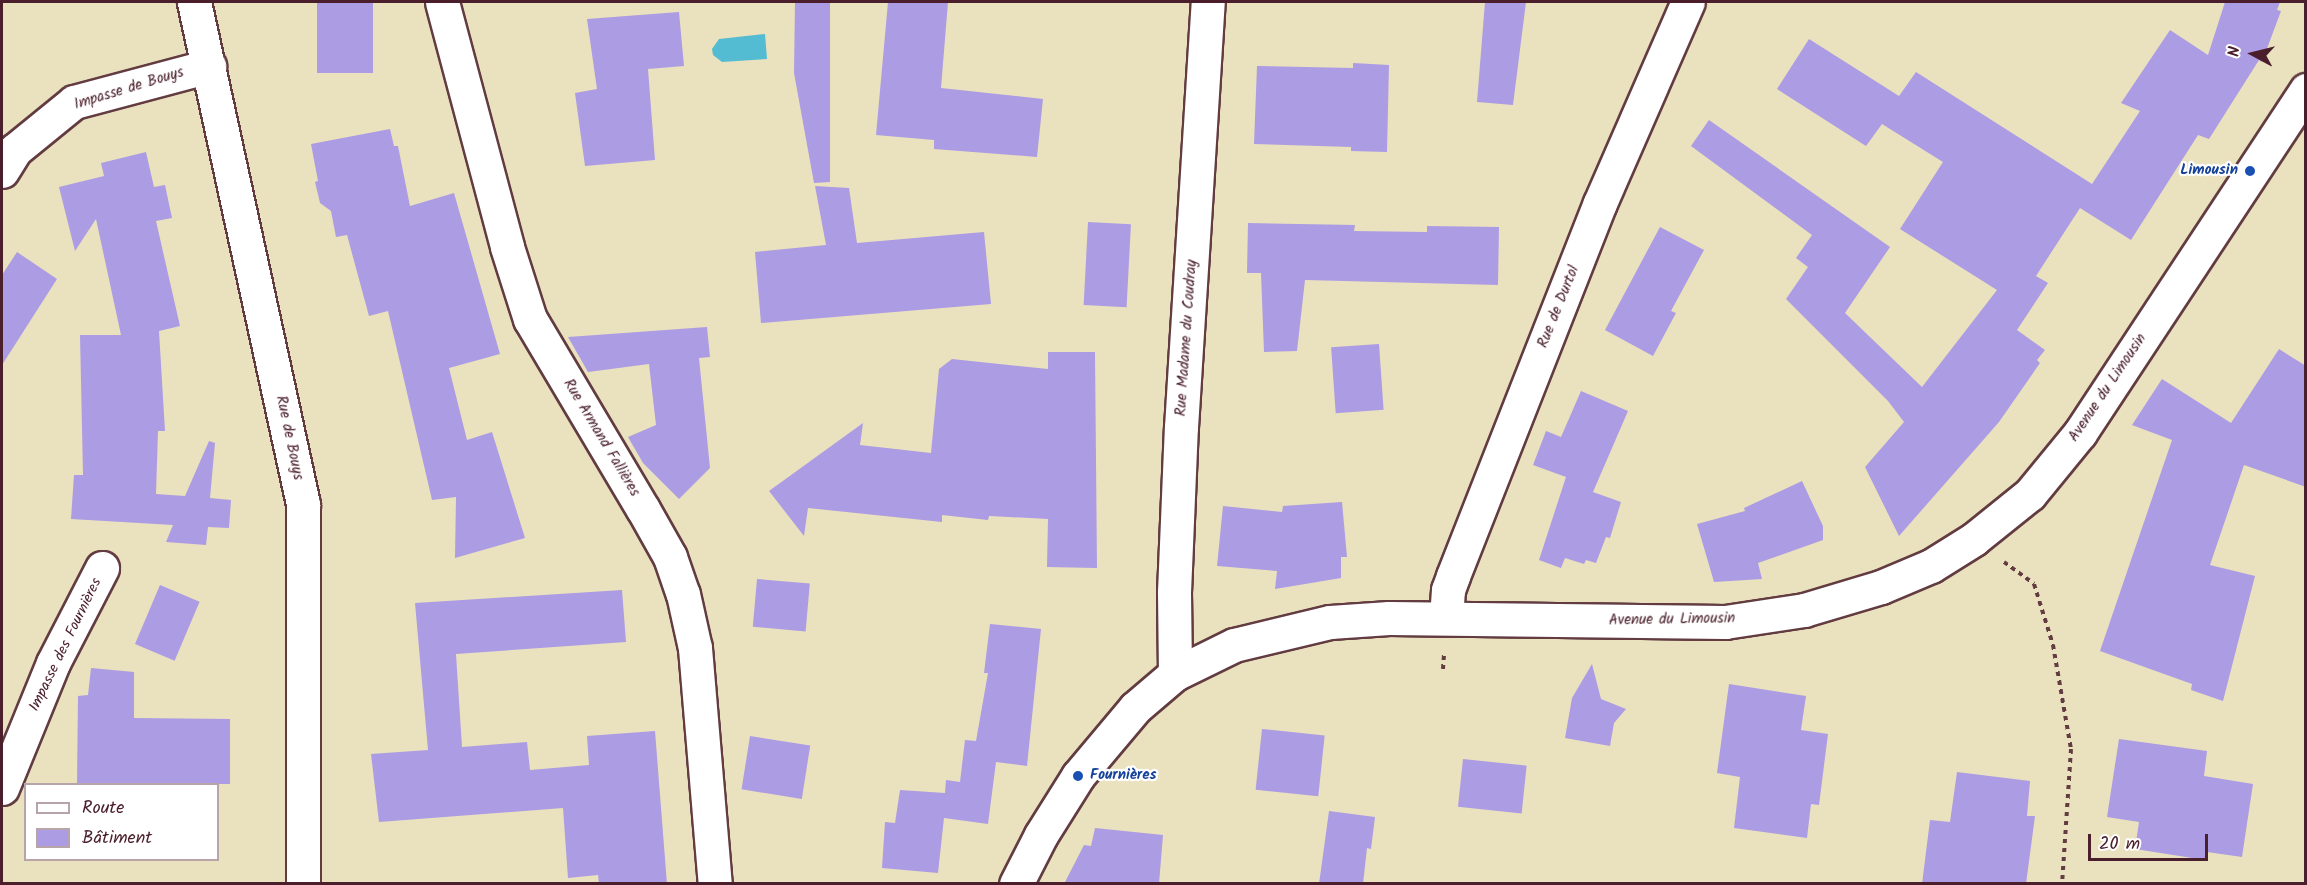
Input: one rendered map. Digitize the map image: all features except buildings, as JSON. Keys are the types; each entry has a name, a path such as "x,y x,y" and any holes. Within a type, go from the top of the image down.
{"street":[{"name":"Rue de Bouys","path":"194,2 303,504 303,884"},
{"name":"Rue Armand Fallières","path":"442,2 507,247 530,319 644,509 670,557 683,594 695,648 716,884"},
{"name":"Rue Madame du Coudray","path":"1175,674 1174,592 1181,439 1208,2"},
{"name":"Rue de Durtol","path":"1446,618 1448,590 1453,576 1600,203 1689,2"},
{"name":"Impasse de Bouys","path":"2,171 15,150 74,102 209,66"},
{"name":"Avenue du Limousin","path":"1016,884 1041,835 1089,760 1135,708 1175,674 1234,645 1280,632 1330,622 1446,618 1725,622 1804,610 1881,587 1931,566 1974,539 2030,494 2080,433 2306,90"},
{"name":"Impasse des Fournières","path":"2,788 53,663 102,568"}],"path":[{"path":"1974,539 2034,584 2053,645 2071,749 2062,884"}],"water":[{"path":"765,34 767,59 722,62 713,55 712,49 719,39"}],"place":[{"name":"Limousin","path":"2250,171"},
{"name":"Fournières","path":"1078,776"}]}
